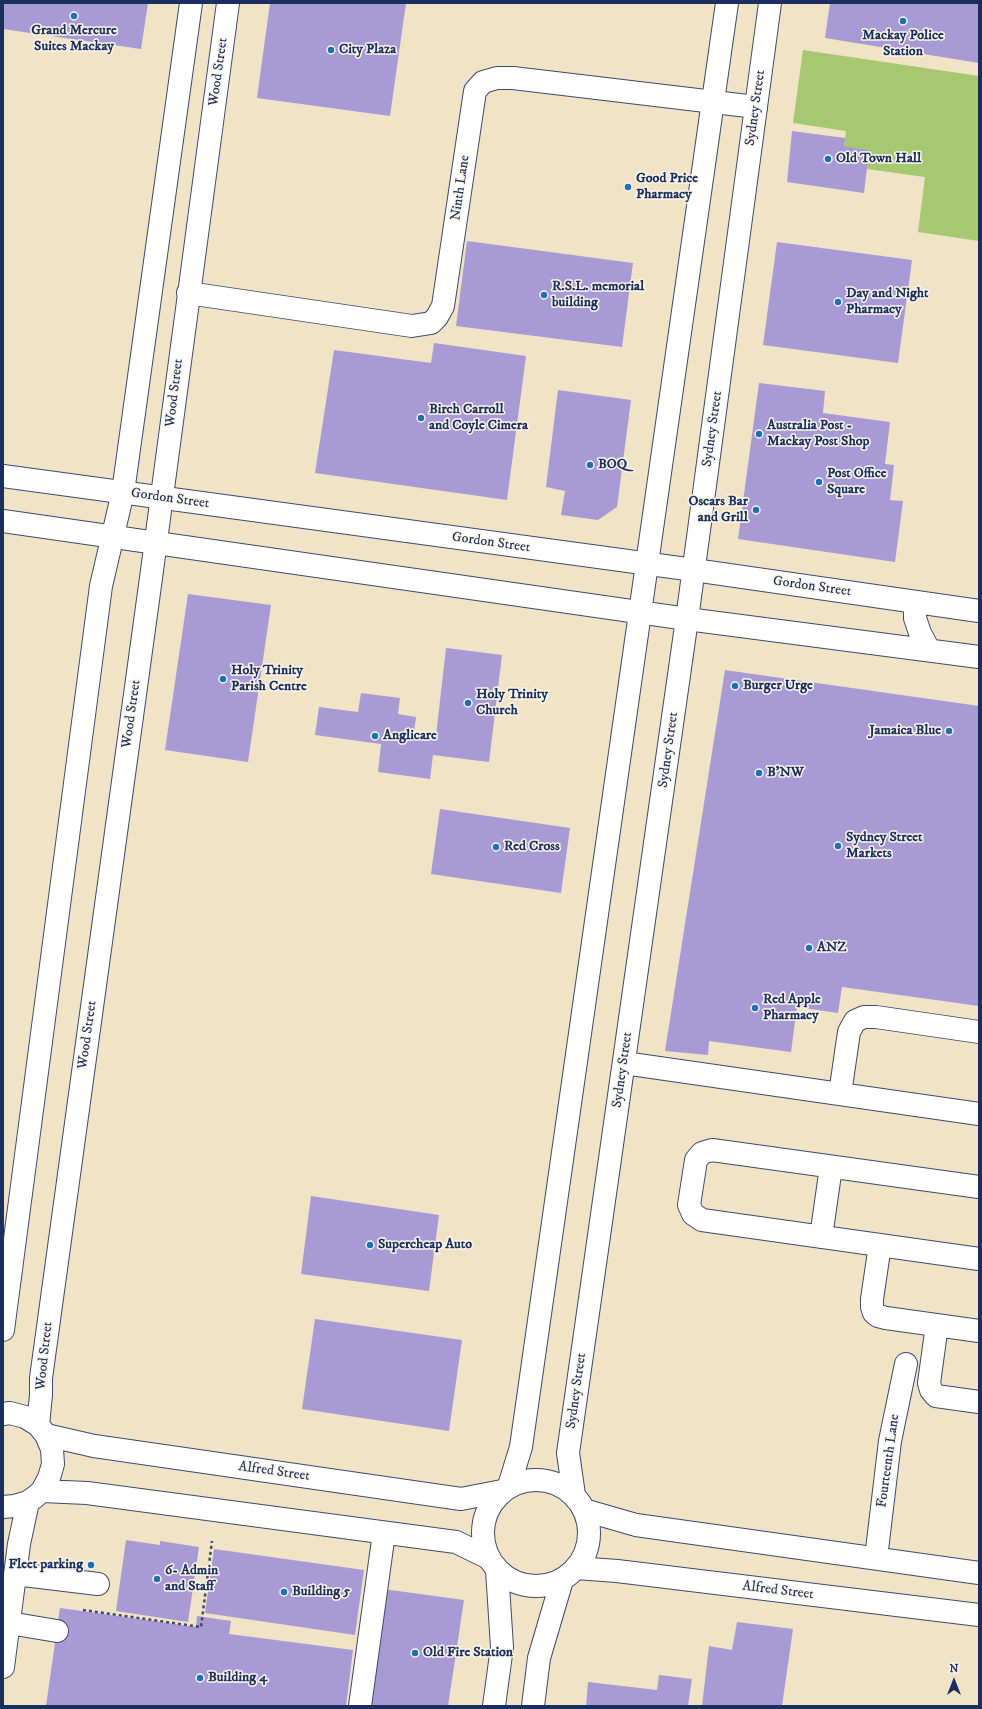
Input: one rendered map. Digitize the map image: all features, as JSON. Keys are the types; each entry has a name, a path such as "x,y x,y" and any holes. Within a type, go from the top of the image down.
{"street":[{"path":"3,1330 100,594 123,492 191,3"},
{"name":"Wood Street","path":"42,1430 41,1375 156,544 188,293 228,3"},
{"path":"569,1574 549,1584 535,1586 521,1584 508,1579 493,1564 484,1549 482,1533 484,1518 491,1504 505,1489 521,1447 728,3"},
{"name":"Sydney Street","path":"579,1503 568,1453 694,570 770,3"},
{"name":"Ninth Lane","path":"188,293 412,326 431,323 437,317 443,306 475,91 484,82 497,78 513,78 756,107"},
{"name":"Gordon Street","path":"3,476 694,570 979,612"},
{"path":"3,522 687,619 979,657"},
{"path":"914,602 915,618 920,633 929,650"},
{"path":"840,1094 849,1032 855,1021 864,1017 876,1017 979,1032"},
{"path":"624,1063 979,1114"},
{"path":"979,1187 712,1150 702,1154 696,1160 690,1198 690,1205 693,1214 702,1220 979,1259"},
{"path":"821,1237 831,1167"},
{"path":"880,1245 872,1299 872,1307 878,1316 979,1331"},
{"path":"937,1325 929,1383 931,1390 936,1396 979,1402"},
{"name":"Fourteenth Lane","path":"876,1558 890,1441 906,1364"},
{"name":"Alfred Street","path":"3,1414 10,1413 25,1417 42,1430 96,1447 462,1499 505,1489"},
{"path":"3,1668 15,1574 35,1496 50,1478 53,1464 52,1449 42,1430"},
{"path":"505,1489 526,1481 543,1480 560,1485 579,1503 589,1525 589,1540 585,1555 569,1574 539,1658 533,1706"},
{"path":"3,1507 14,1506 35,1496 87,1493 456,1542 493,1564"},
{"path":"579,1503 636,1525 979,1573"},
{"path":"360,1706 384,1532"},
{"path":"493,1564 502,1647 494,1706"},
{"name":"Alfred Street","path":"569,1574 617,1571 979,1616"},
{"path":"15,1574 98,1584"},
{"path":"9,1623 57,1631"}],"path":[{"path":"80,1609 201,1626 212,1541"}],"green space":[{"path":"803,50 979,76 979,241 918,232 925,177 867,169 844,147 846,131 793,123"}],"building":[{"name":"Grand Mercure Suites Mackay","path":"3,3 148,3 141,49 3,29"},
{"name":"City Plaza","path":"270,3 406,3 390,116 257,98"},
{"name":"Mackay Police Station","path":"830,3 979,3 979,63 825,38"},
{"name":"Old Town Hall","path":"792,131 845,138 844,147 869,150 864,193 787,182"},
{"name":"R.S.L. memorial building","path":"467,241 633,263 622,347 456,326"},
{"name":"Day and Night Pharmacy","path":"777,242 912,260 898,363 763,345"},
{"name":"Birch Carroll and Coyle Cimera","path":"434,343 526,356 507,500 315,473 334,350 431,363"},
{"name":"Post Office Square","path":"759,383 825,391 823,413 890,422 885,464 894,465 890,500 903,501 895,562 738,539"},
{"path":"558,390 631,400 617,507 598,520 561,515 565,491 546,487"},
{"path":"188,594 271,605 248,762 165,750"},
{"path":"446,648 502,655 489,762 433,755 430,779 378,772 381,744 315,735 319,707 358,712 361,693 400,698 398,714 416,717 414,733 436,736"},
{"name":"Sydney Street Markets","path":"725,670 979,706 979,1006 842,987 838,1013 797,1007 791,1052 709,1041 708,1055 665,1051"},
{"path":"440,809 570,828 561,893 431,874"},
{"name":"Supercheap Auto","path":"311,1196 439,1215 429,1291 301,1274"},
{"path":"315,1319 462,1340 449,1431 302,1409"},
{"name":"6- Admin and Staff","path":"126,1540 160,1545 160,1541 199,1547 188,1622 116,1611"},
{"name":"Building 5","path":"214,1549 364,1570 355,1635 205,1613"},
{"name":"Old Fire Station","path":"383,1589 464,1600 448,1706 367,1706"},
{"name":"Building 4","path":"60,1608 196,1627 197,1616 231,1621 229,1634 353,1650 346,1706 46,1706"},
{"path":"737,1622 793,1629 782,1706 702,1706 709,1646 732,1650"},
{"path":"659,1675 692,1679 688,1706 586,1706 588,1682 657,1690"}],"place":[{"name":"Grand Mercure Suites Mackay","path":"74,16"},
{"name":"Mackay Police Station","path":"903,21"},
{"name":"City Plaza","path":"331,50"},
{"name":"Old Town Hall","path":"828,159"},
{"name":"Good Price Pharmacy","path":"628,187"},
{"name":"R.S.L. memorial building","path":"544,295"},
{"name":"Day and Night Pharmacy","path":"838,302"},
{"name":"Birch Carroll and Coyle Cimera","path":"421,418"},
{"name":"Australia Post - Mackay Post Shop","path":"759,434"},
{"name":"BOQ","path":"590,465"},
{"name":"Post Office Square","path":"819,482"},
{"name":"Oscars Bar and Grill","path":"756,510"},
{"name":"Holy Trinity Parish Centre","path":"223,679"},
{"name":"Burger Urge","path":"735,686"},
{"name":"Holy Trinity Church","path":"468,703"},
{"name":"Jamaica Blue","path":"949,731"},
{"name":"Anglicare","path":"375,736"},
{"name":"B'NW","path":"759,773"},
{"name":"Sydney Street Markets","path":"838,846"},
{"name":"Red Cross","path":"496,847"},
{"name":"ANZ","path":"809,948"},
{"name":"Red Apple Pharmacy","path":"755,1008"},
{"name":"Supercheap Auto","path":"370,1245"},
{"name":"Fleet parking","path":"91,1565"},
{"name":"6- Admin and Staff","path":"157,1579"},
{"name":"Building 5","path":"284,1592"},
{"name":"Old Fire Station","path":"415,1653"},
{"name":"Building 4","path":"200,1678"}]}
